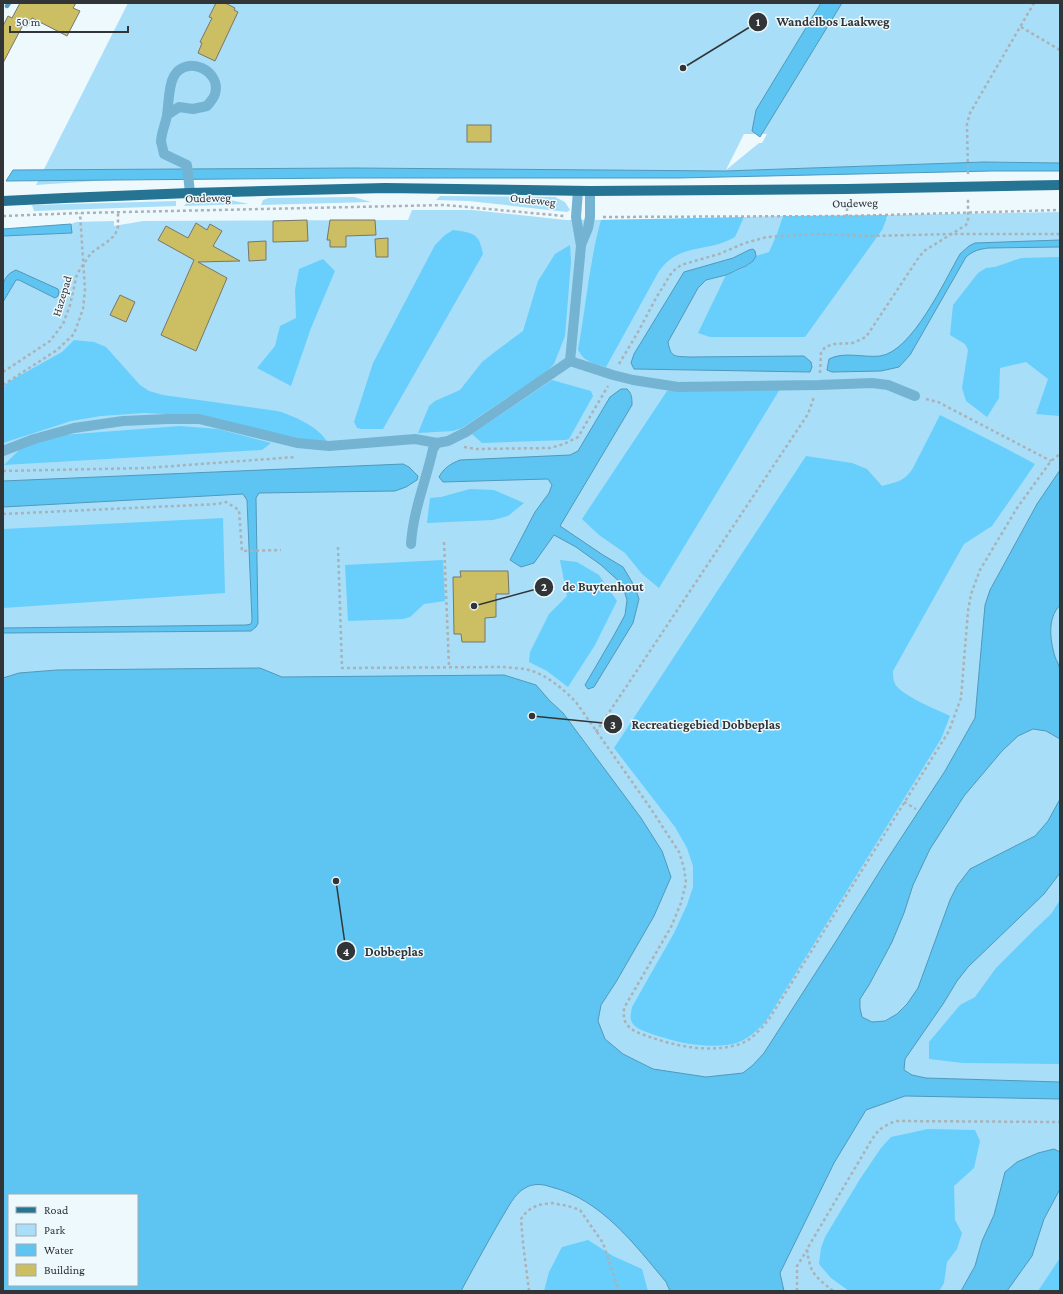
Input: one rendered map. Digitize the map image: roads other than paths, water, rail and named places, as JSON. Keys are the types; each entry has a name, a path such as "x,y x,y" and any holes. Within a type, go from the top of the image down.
{"main road":[{"name":"Oudeweg","path":"3,202 190,193 385,188 590,191 846,189 1060,185"}],"street":[{"path":"167,115 179,107 193,109 207,106 215,95 216,84 210,73 202,67 192,65 181,68 174,76 170,88 167,115 161,140 164,154 187,165 190,193"},
{"path":"570,361 581,246 576,217 578,191"},
{"path":"581,246 588,228 590,217 590,191"},
{"path":"570,361 633,380 678,386 819,385 872,382 888,385 916,396"},
{"path":"3,451 34,439 74,428 123,421 167,419 200,419 303,444 329,446 415,440 437,443 448,441 466,432 570,361"},
{"path":"411,544 411,531 416,510 433,449 437,443"}],"water":[{"path":"821,3 842,3 760,137 752,131 756,110"},
{"path":"984,162 1060,163 1060,171 992,171 678,178 345,178 6,181 13,170 355,168 725,171"},
{"path":"71,224 72,233 3,236 3,229"},
{"path":"1060,240 1060,247 989,248 976,251 966,257 910,355 899,367 881,371 832,372 827,370 829,359 841,355 880,356 892,352 904,342 937,297 960,254 969,246 975,243"},
{"path":"753,249 756,256 753,261 746,266 726,275 706,280 698,288 668,342 670,351 672,354 677,356 689,357 804,356 811,362 812,367 810,372 634,369 631,363 634,354 684,272 733,258"},
{"path":"16,270 58,289 58,296 55,298 19,280 16,280 3,302 3,288 5,280 7,276"},
{"path":"621,389 627,389 630,393 632,405 560,526 623,567 635,587 639,599 633,623 594,687 588,689 585,685 625,615 627,600 622,584 601,565 576,547 554,535 534,563 521,567 510,560 535,512 549,493 552,485 548,479 443,482 439,477 443,471 453,463 460,460 570,455 578,451 610,397"},
{"path":"403,464 409,467 418,476 417,480 406,487 395,491 259,493 256,498 258,623 251,631 3,633 3,628 246,625 251,624 252,620 247,500 243,494 3,507 3,481"},
{"path":"1060,470 1060,605 1053,616 1051,623 1051,636 1053,650 1060,669 1061,680 1060,739 1046,731 1033,729 1018,736 1002,751 964,796 930,849 913,885 904,913 892,942 860,999 860,1008 862,1017 872,1022 885,1021 897,1014 907,1004 918,988 950,900 957,886 970,869 1035,836 1048,821 1060,799 1060,873 1044,894 968,967 905,1059 904,1070 912,1075 926,1078 1060,1082 1060,1099 905,1096 866,1110 834,1163 780,1273 784,1291 670,1291 666,1282 616,1225 586,1202 569,1193 538,1184 525,1188 514,1198 461,1291 3,1291 3,678 19,673 57,670 260,668 282,677 504,675 536,685 563,713 641,818 662,851 671,877 654,916 601,1005 598,1021 605,1039 623,1054 653,1069 706,1077 743,1073 764,1053 945,771 975,718 985,605 990,590 1037,504"},
{"path":"1054,1149 1060,1152 1060,1189 1044,1219 1032,1256 1007,1291 961,1291 975,1266 982,1241 994,1215 1005,1172 1017,1162 1038,1153"}],"place":[{"name":"Wandelbos Laakweg","path":"683,68"},
{"name":"de Buytenhout","path":"474,606"},
{"name":"Recreatiegebied Dobbeplas","path":"532,716"},
{"name":"Dobbeplas","path":"336,881"}]}
